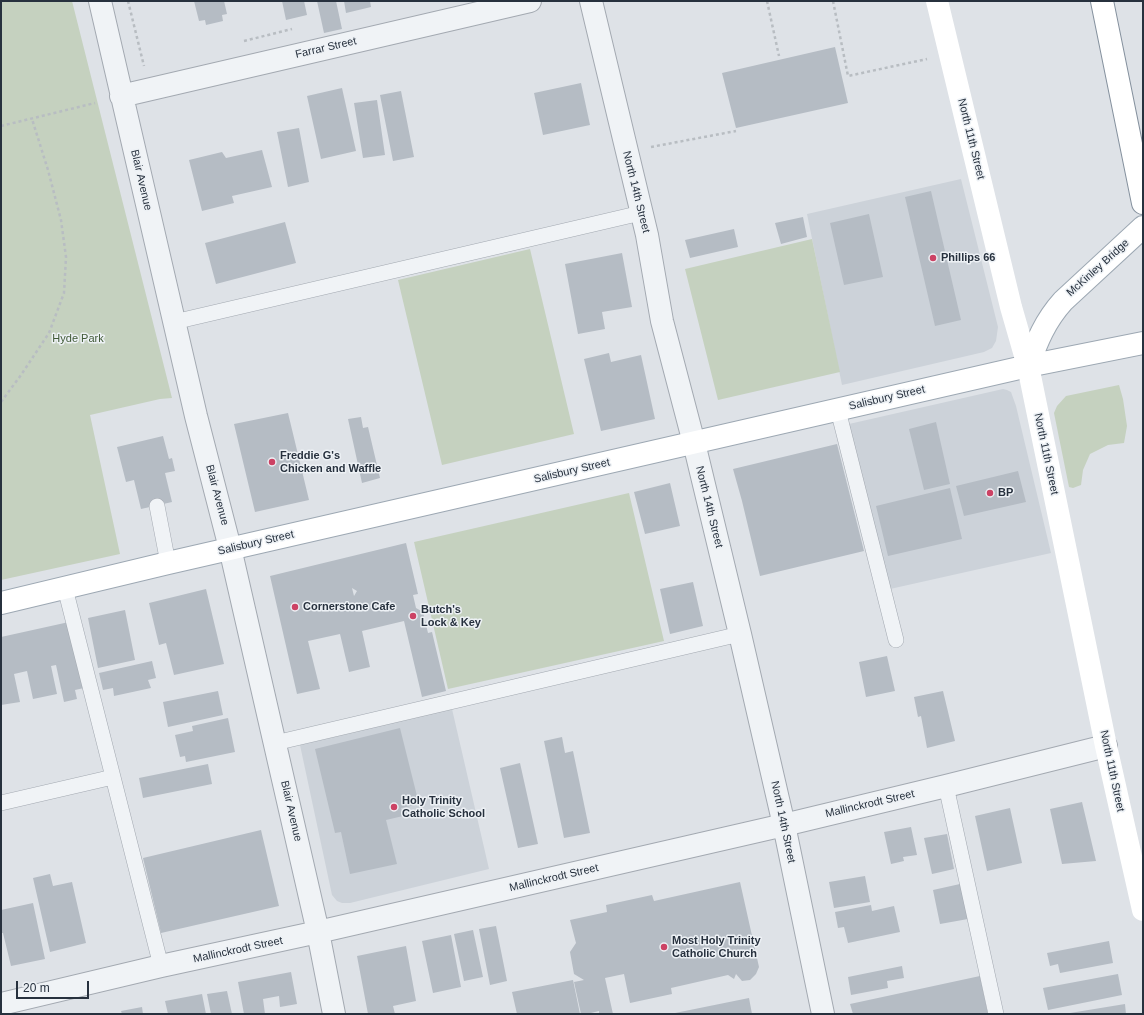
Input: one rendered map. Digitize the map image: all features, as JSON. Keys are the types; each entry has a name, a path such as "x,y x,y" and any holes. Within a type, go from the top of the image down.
{"main road":[{"name":"North 11th Street","path":"937,1 1011,307 1028,366 1106,746 1143,910"},
{"path":"1102,1 1143,202"},
{"name":"McKinley Bridge","path":"1028,366 1039,336 1054,310 1143,227"},
{"name":"Salisbury Street","path":"1,603 168,562 1063,358 1143,343"}],"street":[{"name":"Blair Avenue","path":"100,1 196,416 230,548 318,932 334,1014"},
{"name":"Farrar Street","path":"122,96 530,1"},
{"name":"North 14th Street","path":"591,1 647,235 662,321 694,443 784,824 824,1014"},
{"name":"Mallinckrodt Street","path":"1,1004 784,824 946,786 1106,746"}],"lane":[{"path":"174,322 641,213"},
{"path":"838,410 896,640"},
{"path":"157,506 168,562"},
{"path":"65,588 161,966"},
{"path":"275,744 740,634"},
{"path":"1,803 113,777"},
{"path":"946,786 996,1014"}],"path":[{"path":"128,1 143,66 151,64"},
{"path":"767,1 780,56"},
{"path":"833,1 848,76 927,59"},
{"path":"240,42 292,29"},
{"path":"1,126 95,103"},
{"path":"1,402 49,334 64,293 66,257 61,220 48,170 32,119"},
{"path":"626,152 736,130"}],"shaded area":[{"path":"961,179 998,327 996,341 992,348 984,352 842,385 807,214"},
{"path":"1003,389 1011,392 1016,406 1051,553 890,589 849,424"},
{"name":"Holy Trinity Catholic School","path":"452,709 489,869 350,903 342,903 337,901 332,895 300,745"}],"green space":[{"name":"Hyde Park","path":"1,1 72,1 172,398 160,399 90,415 120,554 1,580"},
{"path":"812,239 840,372 718,400 685,269"},
{"path":"530,249 574,434 442,465 398,280"},
{"path":"1119,385 1123,399 1127,426 1124,443 1108,445 1090,454 1083,470 1081,485 1073,488 1069,487 1054,413 1057,406 1066,396"},
{"path":"629,493 664,641 448,689 414,542"}],"building":[{"path":"194,1 224,1 227,14 222,15 223,21 206,25 205,20 199,21"},
{"path":"282,1 304,1 307,15 286,20"},
{"path":"317,1 336,1 342,29 324,33"},
{"path":"344,1 370,1 371,7 346,13"},
{"path":"835,47 848,103 736,128 722,73"},
{"path":"581,83 590,125 543,135 534,93"},
{"path":"342,88 356,151 321,159 307,96"},
{"path":"401,91 414,157 393,161 380,95"},
{"path":"377,100 385,155 363,158 354,103"},
{"path":"299,128 309,182 288,187 277,132"},
{"path":"262,150 272,187 232,196 234,203 202,211 189,160 222,152 226,158"},
{"name":"Phillips 66","path":"931,191 961,320 935,326 905,197"},
{"path":"869,214 883,277 844,285 830,223"},
{"path":"803,217 807,237 781,244 775,223"},
{"path":"285,222 296,263 216,284 205,243"},
{"path":"734,229 738,247 690,258 685,240"},
{"path":"622,253 632,307 602,312 605,329 578,334 565,264"},
{"path":"609,353 611,362 641,355 655,419 601,431 584,359"},
{"name":"Freddie G's Chicken and Waffle","path":"288,413 309,500 255,512 234,424"},
{"path":"361,417 363,428 368,427 380,478 362,483 348,419"},
{"path":"936,422 950,484 924,490 909,429"},
{"path":"163,436 169,459 172,458 175,471 165,473 172,502 141,509 134,480 126,482 117,447"},
{"path":"837,444 864,551 760,576 733,469"},
{"path":"1018,471 1026,502 964,516 956,486"},
{"path":"670,483 680,526 645,534 634,492"},
{"path":"950,488 962,539 888,556 876,506"},
{"path":"406,543 418,594 413,595 416,608 423,612 428,633 432,632 446,691 422,697 404,621 362,631 370,667 349,672 340,634 308,641 320,689 297,694 270,576","holes":["352,588 357,591 354,596"]},
{"path":"693,582 703,626 670,634 660,589"},
{"path":"206,589 224,664 174,675 166,643 159,645 149,603"},
{"path":"125,610 135,660 98,668 88,618"},
{"path":"69,622 84,688 75,690 77,699 64,702 56,665 51,666 57,694 33,699 27,671 14,674 20,702 1,705 1,637"},
{"path":"887,656 895,691 866,697 859,662"},
{"path":"152,661 156,678 148,680 151,688 114,696 113,688 103,690 99,673"},
{"path":"218,691 223,715 168,727 163,702"},
{"path":"943,691 955,741 927,748 921,716 918,717 914,697"},
{"path":"228,718 235,752 186,762 185,756 180,757 175,735 193,731 192,726"},
{"name":"Holy Trinity Catholic School","path":"400,728 419,804 401,808 403,816 386,820 397,864 350,874 341,832 335,833 315,749"},
{"path":"562,737 565,753 573,751 590,833 564,838 544,741"},
{"path":"520,763 538,844 518,848 500,768"},
{"path":"208,764 212,784 143,798 139,778"},
{"path":"1082,802 1096,861 1062,864 1050,809"},
{"path":"1010,808 1022,863 987,871 975,816"},
{"path":"911,827 917,855 903,857 904,861 891,864 884,832"},
{"path":"261,830 279,906 161,933 143,858"},
{"path":"947,834 954,869 932,874 924,838"},
{"path":"50,874 53,886 72,882 86,943 50,952 33,878"},
{"path":"865,876 870,902 834,908 829,882"},
{"name":"Most Holy Trinity Catholic Church","path":"740,882 759,967 756,974 750,980 742,981 736,974 734,979 728,975 671,988 672,994 630,1003 624,974 605,978 613,1014 599,1014 599,1011 581,1014 574,982 584,980 574,974 570,952 576,943 570,920 607,912 606,905 652,895 654,901"},
{"path":"960,884 968,919 940,924 933,890"},
{"path":"33,903 45,959 11,966 3,933 1,933 1,910"},
{"path":"871,905 872,911 894,906 900,932 848,943 844,927 838,928 835,912"},
{"path":"496,926 507,981 490,985 479,929"},
{"path":"473,930 483,977 464,981 454,934"},
{"path":"451,935 461,987 433,993 422,941"},
{"path":"1109,941 1113,963 1060,973 1058,964 1050,966 1047,953"},
{"path":"406,946 416,1001 393,1006 395,1014 368,1014 357,956"},
{"path":"902,966 904,978 887,981 888,988 851,995 848,977"},
{"path":"291,972 297,1004 280,1007 279,996 263,999 265,1014 244,1014 238,982"},
{"path":"1118,974 1122,995 1048,1010 1043,988"},
{"path":"980,976 988,1014 853,1014 850,1004"},
{"path":"573,980 580,1014 517,1014 512,992"},
{"path":"227,991 232,1014 211,1014 207,994"},
{"path":"202,994 206,1014 168,1014 165,1001"},
{"path":"749,998 752,1014 675,1014 675,1013"},
{"path":"1125,1004 1126,1014 1070,1014 1070,1013"},
{"path":"142,1007 143,1014 122,1014 121,1011"}],"place":[{"name":"Phillips 66","path":"933,258"},
{"name":"Freddie G's Chicken and Waffle","path":"272,462"},
{"name":"BP","path":"990,493"},
{"name":"Cornerstone Cafe","path":"295,607"},
{"name":"Butch's Lock & Key","path":"413,616"},
{"name":"Holy Trinity Catholic School","path":"394,807"},
{"name":"Most Holy Trinity Catholic Church","path":"664,947"}]}
